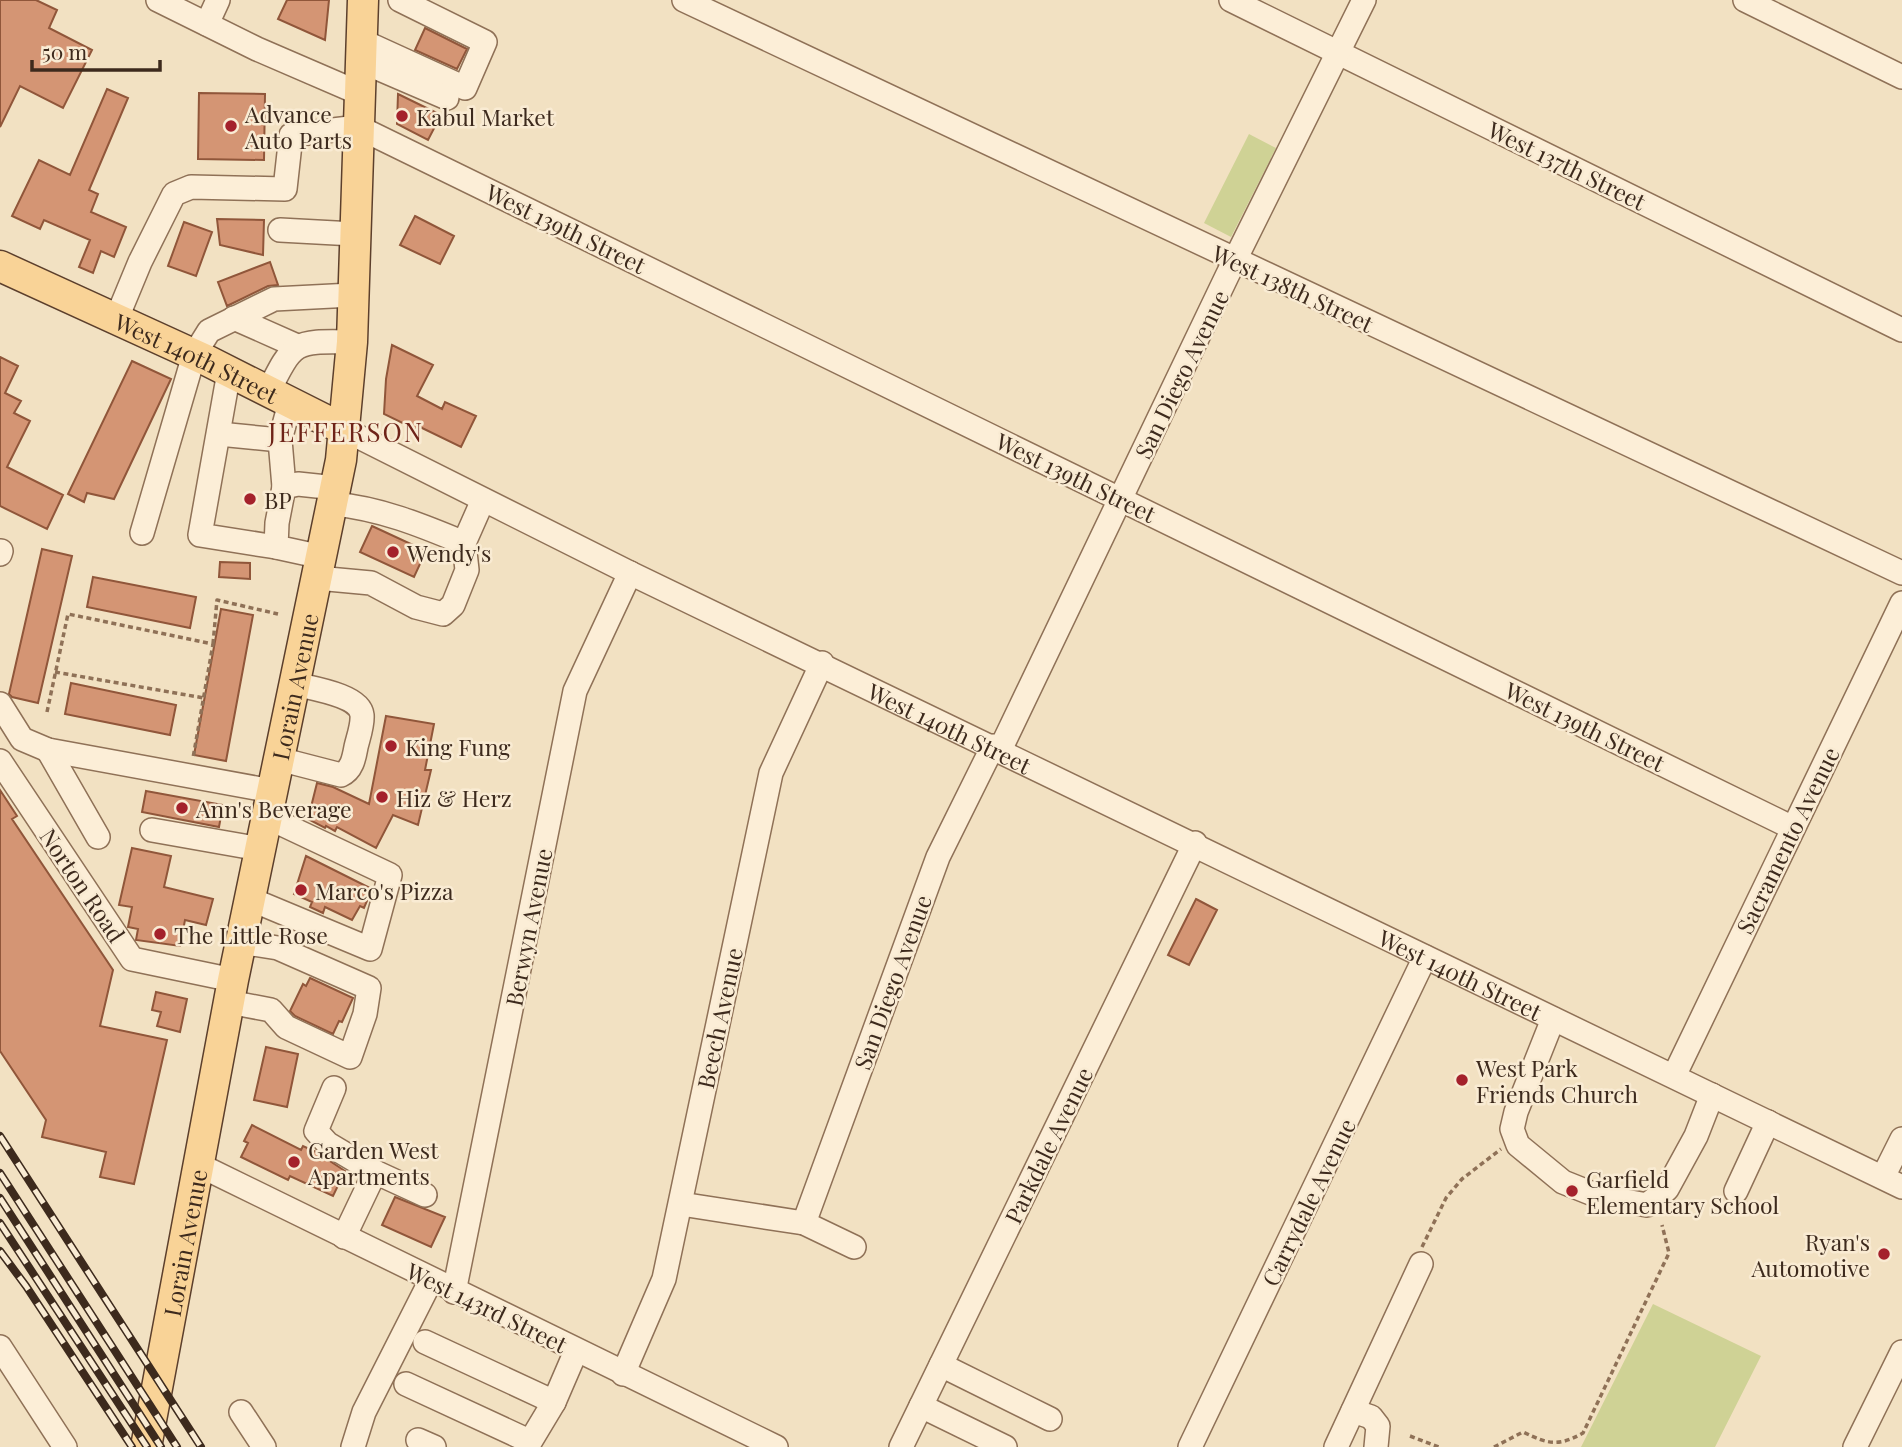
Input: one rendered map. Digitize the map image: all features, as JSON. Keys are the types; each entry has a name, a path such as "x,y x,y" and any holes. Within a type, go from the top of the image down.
{"main road":[{"name":"Lorain Avenue","path":"146,1447 240,942 334,496 345,430 352,342 363,0"},
{"name":"West 140th Street","path":"0,266 194,355 345,430"}],"street":[{"path":"158,0 257,49 359,93"},
{"path":"207,24 218,0"},
{"path":"361,51 465,88 485,42 400,0"},
{"name":"West 138th Street","path":"684,0 1902,573"},
{"name":"West 137th Street","path":"1231,0 1902,330"},
{"name":"San Diego Avenue","path":"804,1223 938,857 997,748 1121,499 1364,0"},
{"path":"1745,0 1902,77"},
{"path":"361,51 447,99"},
{"path":"116,320 140,262 174,194 191,187 285,189 290,135 358,127"},
{"name":"West 139th Street","path":"358,127 1793,828"},
{"path":"280,230 354,234"},
{"path":"142,533 194,355 209,331 274,299 352,295"},
{"path":"234,318 297,346"},
{"path":"276,547 276,523 284,488 279,398 283,362 297,346 310,341 352,342"},
{"path":"229,372 200,535 276,547 319,567 370,583 416,607 443,614 453,605 467,570 464,543 483,500"},
{"name":"West 140th Street","path":"345,430 630,573 822,663 1893,1182"},
{"path":"219,434 280,440"},
{"path":"284,488 298,484 410,521 464,543"},
{"name":"Berwyn Avenue","path":"454,1292 575,691 630,573"},
{"name":"Sacramento Avenue","path":"1674,1076 1902,603"},
{"name":"Beech Avenue","path":"624,1374 664,1279 771,773 822,663"},
{"path":"279,759 341,775 346,774 355,752 362,715 360,709 346,697 295,684"},
{"path":"0,705 22,739 48,750 270,804 390,875 370,949 250,899"},
{"path":"48,750 98,837"},
{"name":"Norton Road","path":"0,761 132,960 231,991 271,1010 286,1027 350,1057 365,1014 369,988 278,948 240,942"},
{"path":"152,830 260,849"},
{"name":"Parkdale Avenue","path":"901,1447 1195,844"},
{"name":"Carrydale Avenue","path":"1190,1447 1425,957"},
{"path":"1553,1019 1516,1112 1512,1129 1518,1145 1563,1182 1598,1196 1647,1205 1667,1189 1696,1136 1712,1095"},
{"path":"334,1088 316,1131 328,1144 375,1172 425,1195"},
{"path":"1735,1191 1768,1122"},
{"path":"1893,1182 1902,1139"},
{"name":"West 143rd Street","path":"199,1165 454,1292 776,1447"},
{"path":"344,1237 375,1172"},
{"path":"681,1203 804,1223 853,1247"},
{"path":"1336,1447 1421,1264"},
{"path":"353,1447 364,1412 431,1280"},
{"path":"425,1342 554,1402"},
{"path":"0,1347 65,1447"},
{"path":"406,1384 528,1444 554,1402 576,1351"},
{"path":"1855,1447 1902,1352"},
{"path":"941,1365 1049,1419"},
{"path":"921,1406 1005,1447"},
{"path":"1353,1411 1371,1417 1378,1426 1376,1447"},
{"path":"241,1412 264,1447"}],"path":[{"path":"193,761 218,600 278,614"},
{"path":"47,712 68,614 213,644"},
{"path":"55,672 204,698"},
{"path":"1421,1264 1417,1256 1446,1198 1462,1179 1503,1148"},
{"path":"1494,1447 1523,1432 1552,1446 1570,1443 1583,1433 1669,1253 1662,1225"},
{"path":"1410,1436 1439,1447"}],"green space":[{"path":"1249,134 1276,148 1231,237 1204,223"},
{"path":"1653,1304 1761,1356 1715,1447 1581,1447"}],"building":[{"path":"0,0 36,0 57,10 49,28 92,50 63,108 20,86 0,127"},
{"path":"287,0 329,0 325,40 278,19"},
{"path":"425,28 467,49 457,69 415,50"},
{"path":"107,89 128,98 89,190 98,194 91,212 126,227 114,257 101,251 93,273 79,267 90,240 44,220 40,229 12,216 39,160 70,175"},
{"name":"Advance Auto Parts","path":"199,93 265,94 264,160 198,159"},
{"path":"398,94 441,115 428,140 397,124"},
{"path":"415,216 454,236 440,264 400,245"},
{"path":"217,219 264,220 263,255 220,245"},
{"path":"184,222 212,232 196,276 168,266"},
{"path":"270,262 278,285 268,286 227,306 218,282"},
{"path":"392,345 433,365 417,396 442,409 445,402 476,416 461,447 418,426 417,430 384,414"},
{"path":"0,357 18,366 5,393 21,401 14,413 30,421 7,467 63,495 47,529 0,506"},
{"path":"132,361 171,379 114,499 87,493 84,502 68,494"},
{"name":"Wendy's","path":"372,526 426,551 414,577 360,552"},
{"path":"42,549 72,556 38,703 9,694"},
{"path":"220,562 250,563 250,579 219,577"},
{"path":"93,577 196,597 190,628 87,607"},
{"path":"221,609 253,615 226,761 194,755"},
{"path":"71,683 176,705 170,735 65,714"},
{"path":"386,716 434,724 425,770 431,770 418,825 393,815 376,848 337,827 335,831 308,819 317,783 333,787 369,804"},
{"path":"0,790 17,816 12,819 113,970 100,1026 167,1040 134,1184 100,1177 106,1152 42,1137 46,1120 0,1051"},
{"name":"Ann's Beverage","path":"146,791 223,805 219,827 142,812"},
{"path":"132,848 171,856 164,887 213,899 206,925 185,920 180,946 136,940 138,929 128,927 132,907 119,905"},
{"path":"306,856 372,889 364,908 360,906 352,920 325,907 323,913 310,907 312,902 294,894"},
{"path":"1196,899 1217,910 1189,965 1168,955"},
{"path":"310,978 353,998 333,1034 290,1011 303,984 306,986"},
{"path":"156,992 187,999 180,1032 157,1026 161,1012 152,1010"},
{"name":"Garden West Apartments","path":"266,1047 298,1054 287,1107 254,1100"},
{"name":"Garden West Apartments","path":"252,1125 301,1150 303,1146 316,1152 345,1171 333,1196 290,1176 288,1180 241,1157 248,1143 244,1141"},
{"name":"Garden West Apartments","path":"395,1197 445,1217 431,1247 382,1225"}],"railway":[{"path":"0,1136 201,1447"},
{"path":"0,1173 177,1447"},
{"path":"0,1198 161,1447"},
{"path":"0,1223 147,1447"},
{"path":"0,1251 132,1447"}],"place":[{"name":"Kabul Market","path":"402,116"},
{"name":"Advance Auto Parts","path":"231,126"},
{"name":"BP","path":"250,499"},
{"name":"Wendy's","path":"393,552"},
{"name":"King Fung","path":"391,746"},
{"name":"Hiz & Herz","path":"382,797"},
{"name":"Ann's Beverage","path":"182,808"},
{"name":"Marco's Pizza","path":"301,890"},
{"name":"The Little Rose","path":"160,934"},
{"name":"West Park Friends Church","path":"1462,1080"},
{"name":"Garden West Apartments","path":"294,1162"},
{"name":"Garfield Elementary School","path":"1572,1191"},
{"name":"Ryan's Automotive","path":"1884,1254"}],"district":[{"name":"JEFFERSON","path":"346,431"}]}
